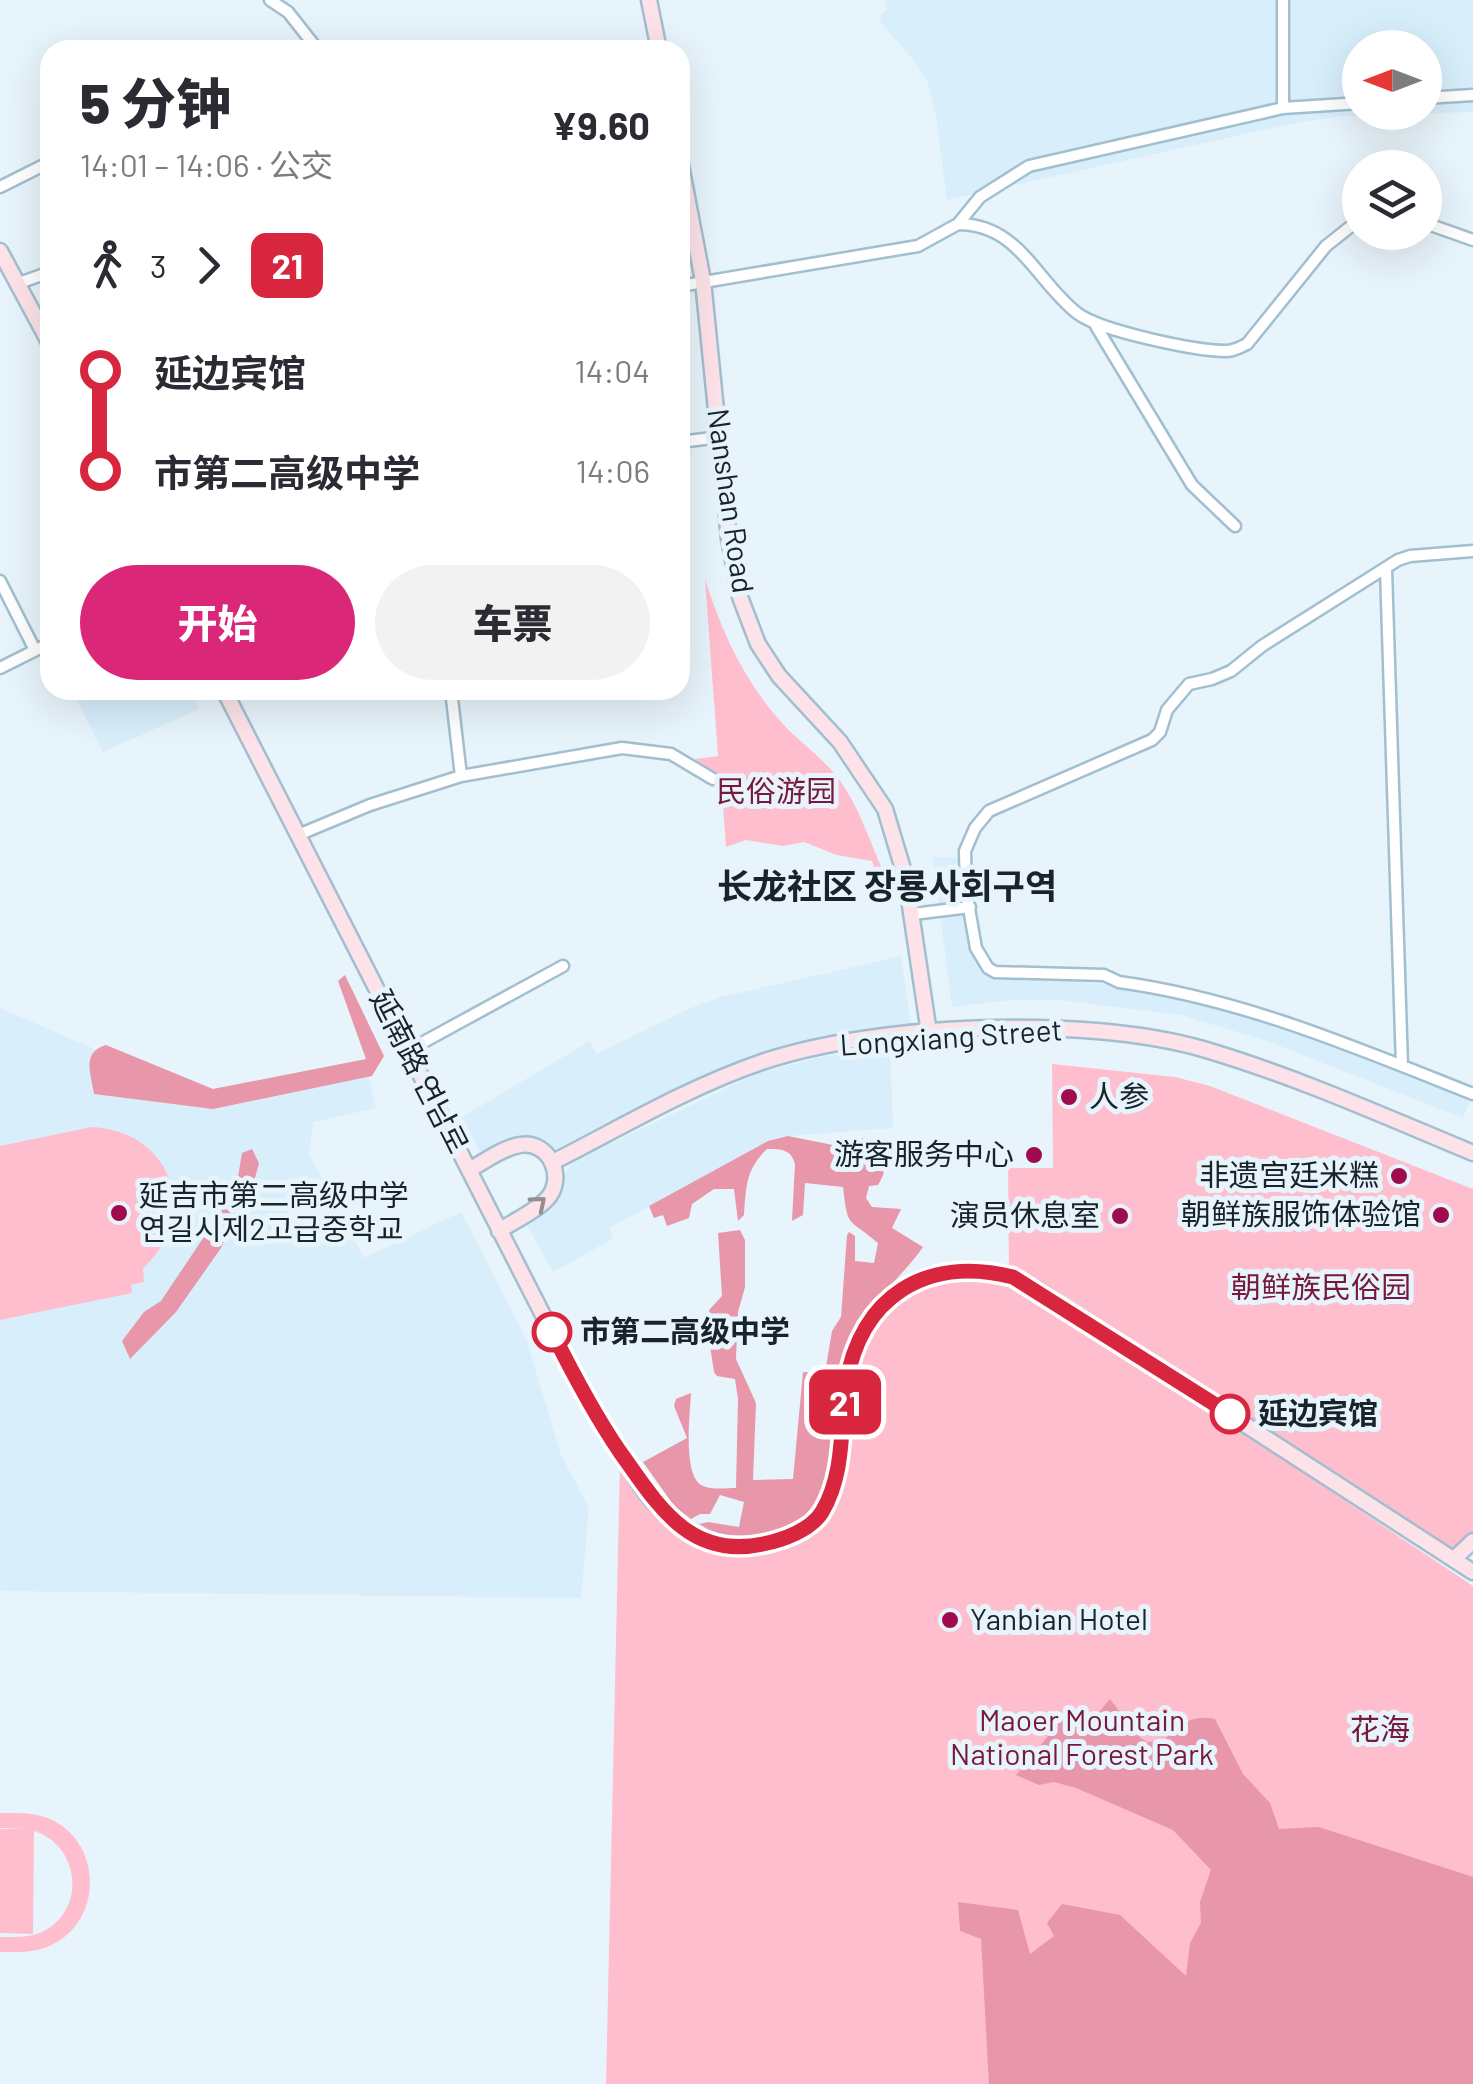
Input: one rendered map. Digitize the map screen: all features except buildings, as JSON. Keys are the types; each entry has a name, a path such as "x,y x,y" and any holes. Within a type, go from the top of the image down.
{"street":[{"path":"270,0 288,12 310,40"},
{"path":"650,0 657,40"},
{"path":"1282,108 1283,0"},
{"path":"1442,97 1473,95"},
{"path":"690,284 918,246 958,224 980,197 1029,166 1282,108 1342,104"},
{"path":"0,187 40,167"},
{"path":"980,197 982,220 1021,249 1075,312 1096,326 1205,349 1230,351 1248,344 1326,246 1342,233"},
{"name":"Nanshan Road","path":"690,213 703,282 732,561 740,597 758,644 780,676 840,742 885,808 906,878 929,1033"},
{"path":"958,224 982,226 999,234"},
{"path":"1442,229 1473,240"},
{"path":"0,252 40,324"},
{"path":"19,283 40,276"},
{"path":"1096,326 1192,484 1235,526"},
{"path":"690,441 720,437"},
{"path":"1473,551 1398,560 1262,646 1230,671 1212,680 1189,684 1167,710 1160,732 1152,740 989,810 965,851 976,948 988,968 995,972 1104,975 1119,982 1173,990 1263,1013 1473,1094"},
{"path":"1386,570 1402,1066"},
{"path":"0,582 34,650"},
{"path":"0,668 40,647"},
{"name":"延南路 연남로","path":"229,700 596,1416 658,1506 674,1522 692,1533 729,1545 753,1546 800,1531 820,1516 839,1463 850,1366 878,1310 903,1288 926,1276 992,1272 1034,1288 1473,1572"},
{"path":"452,700 461,776"},
{"path":"298,835 461,776 622,748 670,754 714,778"},
{"path":"913,914 970,906"},
{"path":"409,1050 563,966"},
{"name":"Longxiang Street","path":"553,1162 708,1083 761,1062 835,1044 929,1033 1060,1029 1177,1043 1314,1088 1472,1148"},
{"path":"469,1170 518,1145 538,1148 553,1162 556,1180 548,1198 499,1231"},
{"path":"1454,1558 1473,1541"}],"shaded area":[{"path":"885,0 1473,0 1473,112 1442,113 1442,30 1342,30 1342,116 947,200 936,114 927,81 881,23 880,15 887,9"},
{"path":"77,700 195,700 199,709 103,752"},
{"path":"933,857 960,858 973,957 990,977 1118,985 1255,1013 1473,1094 1463,1118 1264,1040 1181,1015 1057,1000 1010,1000 952,1007"},
{"path":"901,956 911,1026 817,1038 731,1063 556,1149 484,1154 462,1117 590,1041 597,1054 721,997"},
{"path":"0,1008 219,1103 368,1074 376,1108 313,1122 309,1154 364,1258 461,1212 526,1338 561,1455 589,1508 581,1598 0,1591"},
{"path":"890,1048 893,1128 769,1141 609,1228 614,1238 553,1272 524,1220 553,1202 568,1168 579,1159 758,1073 821,1057"}],"green space":[{"name":"民俗游园","path":"705,579 727,637 746,673 782,723 825,763 845,788 882,869 875,870 872,861 837,855 804,842 783,846 746,840 726,847 721,778 695,759 718,756"},
{"path":"345,975 384,1056 372,1076 213,1109 94,1094 90,1058 106,1045 213,1089 366,1059 338,981"},
{"name":"朝鲜族民俗园","path":"1052,1064 1175,1077 1210,1086 1473,1189 1473,1532 1455,1549 1445,1549 1065,1296 1034,1280 1009,1273 1008,1168 1053,1168"},
{"path":"92,1127 119,1132 142,1143 158,1159 169,1179 174,1201 171,1224 161,1247 143,1268 144,1282 131,1285 132,1293 0,1320 0,1146"},
{"path":"788,1136 858,1150 862,1138 882,1138 885,1168 878,1185 869,1186 866,1198 872,1207 901,1209 892,1228 923,1247 873,1305 849,1344 838,1393 830,1467 810,1510 779,1535 745,1542 711,1536 699,1524 739,1527 744,1502 720,1495 710,1514 691,1519 675,1507 643,1462 687,1438 674,1406 676,1399 691,1393 689,1444 696,1480 707,1487 736,1488 735,1379 714,1372 706,1320 722,1296 718,1233 740,1230 745,1240 745,1287 738,1312 736,1359 756,1403 753,1480 793,1479 803,1372 825,1373 832,1331 841,1317 847,1235 849,1232 855,1236 855,1261 874,1263 878,1243 851,1221 843,1187 805,1183 803,1215 792,1221 795,1164 791,1155 781,1150 767,1149 755,1164 744,1215 738,1221 734,1189 714,1189 692,1204 689,1218 667,1226 663,1215 654,1218 649,1206 768,1141"},
{"path":"252,1149 259,1163 255,1178 221,1248 176,1312 130,1359 122,1341 144,1312 161,1301 236,1189 242,1153"},
{"name":"Maoer Mountain National Forest Park","path":"979,1276 1033,1292 1473,1586 1473,2084 606,2084 620,1463 647,1504 679,1536 724,1553 743,1555 767,1552 786,1544 822,1515 840,1482 856,1372 875,1321 894,1299 913,1287 934,1280"},
{"path":"1110,1699 1137,1735 1147,1742 1164,1741 1180,1725 1193,1719 1215,1719 1243,1774 1270,1803 1279,1829 1319,1827 1473,1877 1473,2084 989,2084 981,1939 960,1931 958,1902 1018,1910 1030,1954 1054,1936 1047,1923 1062,1904 1120,1915 1186,1976 1190,1943 1201,1923 1200,1902 1211,1870 1173,1830 1076,1788 1054,1782 1039,1785 1016,1775 1066,1714 1087,1726"},
{"path":"0,1813 21,1813 54,1821 71,1833 88,1867 90,1886 78,1922 65,1937 41,1949 0,1952 0,1937 35,1934 59,1919 72,1892 68,1862 49,1838 34,1831 33,1934 0,1933 0,1829 24,1829 0,1828"}],"bus line":[{"name":"21","path":"552,1332 605,1433 642,1487 674,1522 692,1533 729,1545 776,1542 820,1516 839,1463 846,1388 856,1348 878,1310 903,1288 926,1276 976,1270 1013,1277 1230,1414"}],"place":[{"name":"人参","path":"1069,1097"},
{"name":"游客服务中心","path":"1034,1155"},
{"name":"非遗宫廷米糕","path":"1399,1176"},
{"name":"延吉市第二高级中学 연길시제2고급중학교","path":"119,1213"},
{"name":"朝鲜族服饰体验馆","path":"1441,1215"},
{"name":"演员休息室","path":"1120,1216"},
{"name":"市第二高级中学","path":"552,1332"},
{"name":"延边宾馆","path":"1230,1414"},
{"name":"Yanbian Hotel","path":"950,1620"}],"district":[{"name":"长龙社区 장룡사회구역","path":"887,887"}],"park label":[{"name":"花海","path":"1380,1730"}]}
